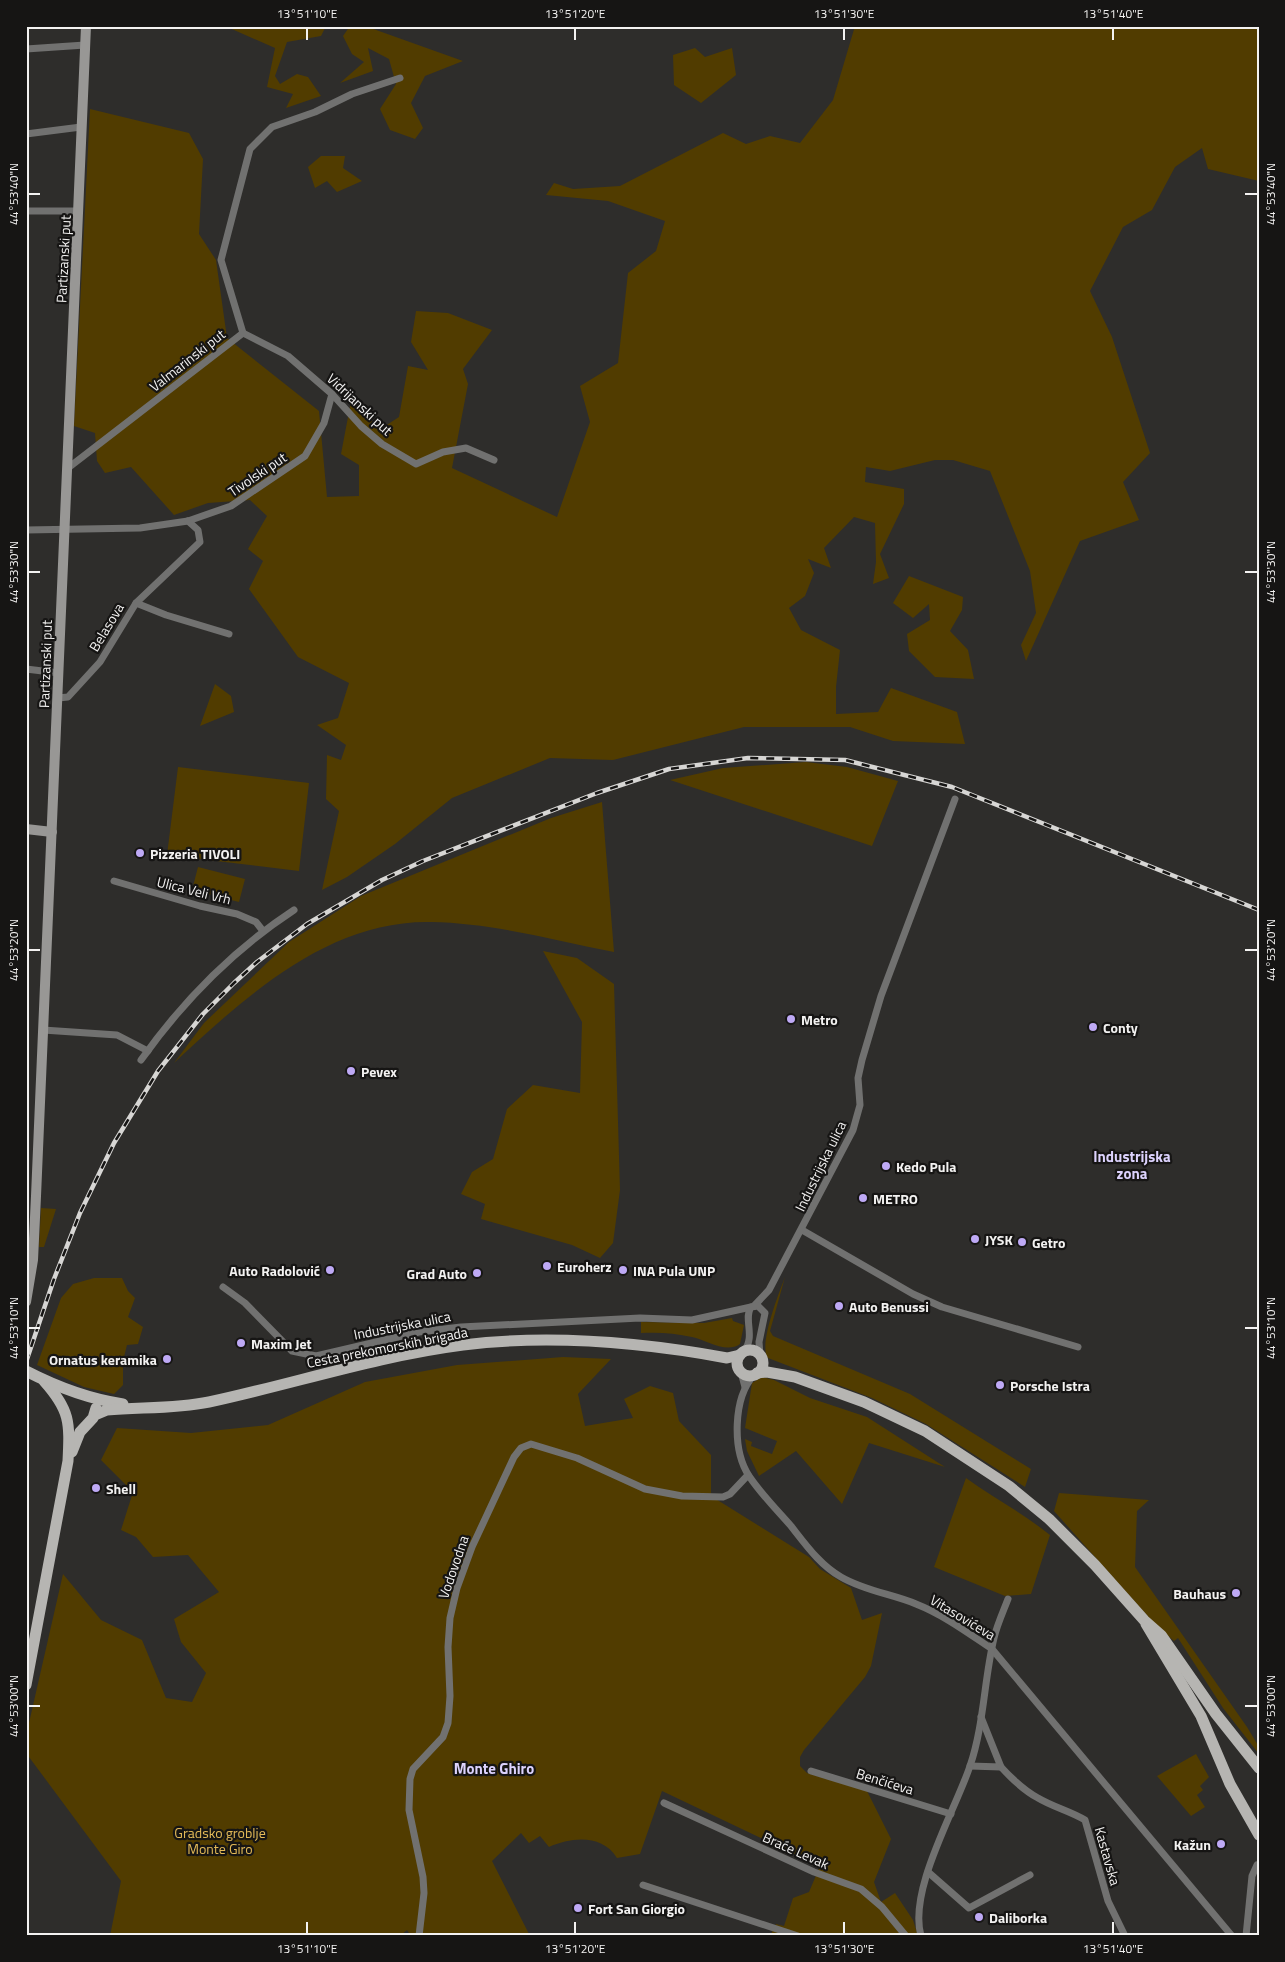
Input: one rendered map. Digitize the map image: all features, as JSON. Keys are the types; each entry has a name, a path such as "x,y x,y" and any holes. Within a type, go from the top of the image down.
{"main road":[{"name":"Cesta prekomorskih brigada","path":"90,1420 107,1410 178,1406 208,1402 349,1367 462,1345 508,1341 573,1340 639,1344 727,1358 742,1353"},
{"path":"740,1370 737,1361 742,1353 753,1350 761,1357 795,1377 864,1402 925,1431 1009,1486 1049,1519 1144,1620 1161,1635 1216,1714 1259,1768"},
{"path":"755,1374 762,1367 761,1357"},
{"path":"727,1358 747,1375 795,1377"},
{"path":"26,1371 43,1380 74,1423 90,1420"},
{"name":"Cesta prekomorskih brigada","path":"43,1380 86,1395 144,1407"},
{"path":"26,1685 68,1461 70,1433 66,1412 69,1398 86,1395 96,1406 90,1420 80,1432 68,1461"},
{"path":"1144,1620 1155,1643 1202,1716 1230,1784 1259,1835"}],"street":[{"name":"Partizanski put","path":"26,1302 33,1260 86,26"},
{"path":"26,49 85,45"},
{"name":"Valmarinski put","path":"68,468 242,333 221,260 250,149 272,127 315,112 352,94 400,78"},
{"path":"26,134 81,127"},
{"path":"26,211 79,211"},
{"name":"Vidrijanski put","path":"242,333 288,356 332,394 361,426 382,444 416,464 443,452 466,448 494,460"},
{"name":"Tivolski put","path":"26,530 140,528 188,521 231,506 305,456 324,423 332,394"},
{"name":"Belasova","path":"58,698 68,697 100,662 136,603 200,542 198,530 188,521"},
{"path":"136,603 166,615 229,634"},
{"path":"26,669 59,673"},
{"name":"Industrijska ulica","path":"223,1287 245,1303 292,1351 316,1356 419,1332 461,1327 640,1318 692,1320 731,1313 753,1306 769,1290 853,1130 860,1105 859,1069 884,989 955,799"},
{"path":"26,829 52,832"},
{"name":"Ulica Veli Vrh","path":"114,881 200,906 237,914 256,922 263,930"},
{"path":"141,1060 205,982 263,930 294,910"},
{"path":"43,1030 117,1035 148,1051"},
{"path":"802,1230 913,1294 942,1307 1078,1347"},
{"name":"Industrijska ulica","path":"761,1357 759,1342 769,1290"},
{"path":"742,1353 751,1333 748,1317 753,1306 762,1307 765,1313"},
{"name":"Industrijska ulica","path":"731,1313 748,1317"},
{"name":"Vitasovićeva","path":"740,1370 745,1387 738,1431 740,1454 748,1475 824,1565 858,1586 917,1604 954,1623 992,1649 1232,1936"},
{"name":"Vitasovićeva","path":"745,1387 755,1374"},
{"name":"Vodovodna","path":"419,1936 424,1893 423,1877 409,1810 410,1779 413,1769 442,1737 448,1723 450,1696 448,1647 450,1618 457,1588 472,1547 520,1448 531,1444 577,1458 645,1489 682,1496 723,1498 730,1494 748,1475"},
{"path":"906,1935 920,1932 922,1892 928,1872 970,1766 981,1717 992,1649 1008,1599"},
{"path":"970,1766 1001,1768 981,1717"},
{"name":"Kastavska","path":"1001,1768 1020,1786 1039,1799 1085,1820 1108,1901 1125,1936"},
{"name":"Benčićeva","path":"812,1771 951,1814"},
{"name":"Braće Levak","path":"664,1803 814,1872 861,1890 882,1907 906,1935"},
{"path":"1246,1936 1252,1876 1257,1865"},
{"path":"928,1872 969,1908 1030,1876"},
{"path":"643,1885 798,1936"}],"green space":[{"path":"225,26 326,26 321,36 287,42 275,76 280,84 297,74 308,77 321,96 286,108 293,94 267,87 275,48"},
{"path":"350,26 365,26 463,61 425,76 411,103 423,128 415,139 390,130 380,109 396,84 389,59 368,48 373,71 340,83 364,62 352,54 343,36"},
{"path":"855,26 1259,26 1259,181 1208,169 1202,148 1175,167 1152,210 1123,227 1090,291 1112,337 1150,453 1123,482 1139,520 1080,541 1026,661 1021,645 1036,613 1030,571 990,471 953,460 935,460 890,471 866,467 865,482 904,489 904,504 880,554 889,578 873,584 876,562 875,523 854,517 824,548 831,568 808,559 814,573 805,596 789,608 801,630 840,650 836,687 836,714 878,712 891,688 957,712 965,744 893,741 850,727 744,727 613,760 550,758 452,798 395,844 347,877 322,890 339,811 326,799 327,755 341,760 346,745 317,725 338,718 349,683 298,657 249,589 263,561 248,549 267,516 250,500 208,503 174,515 131,467 105,473 97,461 95,433 74,426 90,109 189,133 203,159 199,234 216,260 227,338 319,411 327,497 359,496 359,465 341,454 352,396 379,430 399,417 408,366 428,370 411,342 416,311 448,313 492,330 463,369 468,384 452,468 557,517 590,422 580,386 618,363 628,273 656,251 665,221 608,201 546,195 554,183 573,189 620,186 723,133 746,144 770,136 800,143 833,100"},
{"path":"695,48 705,57 732,48 736,75 701,103 674,85 673,55"},
{"path":"321,156 345,156 343,168 362,181 337,192 327,181 315,188 308,167"},
{"path":"909,576 963,597 962,610 950,631 968,650 974,679 935,677 909,651 907,634 930,620 929,604 913,618 893,603"},
{"path":"215,684 231,696 234,712 200,726"},
{"path":"806,762 847,767 898,781 872,846 670,780 723,768"},
{"path":"178,767 309,783 299,871 167,855"},
{"path":"602,802 614,952 523,933 454,923 431,922 393,925 357,934 323,948 290,967 230,1013 174,1063 204,1023 289,942 361,896 551,818"},
{"path":"198,867 245,879 239,902 192,890"},
{"path":"543,951 577,958 614,984 620,1190 613,1243 600,1258 572,1245 481,1219 485,1204 461,1194 472,1172 493,1159 507,1109 533,1085 580,1093 582,1022"},
{"path":"41,1208 56,1209 44,1247 39,1247"},
{"path":"785,1277 770,1331 773,1336 910,1394 1031,1469 1025,1487 926,1424 872,1398 768,1358 766,1352 767,1331"},
{"path":"94,1278 122,1278 128,1291 135,1298 128,1317 143,1327 138,1344 127,1345 123,1361 123,1385 114,1394 84,1387 37,1365 61,1298 73,1284"},
{"path":"732,1318 733,1321 744,1325 740,1344 729,1348 679,1335 641,1333 641,1322 704,1323"},
{"name":"Gradsko groblje Monte Giro","path":"563,1357 611,1359 578,1394 585,1426 633,1418 624,1399 650,1386 673,1393 679,1421 711,1455 711,1496 809,1557 820,1569 851,1588 862,1620 882,1613 871,1666 865,1677 804,1750 800,1757 800,1766 807,1773 867,1791 891,1839 874,1882 881,1902 895,1893 913,1920 918,1936 770,1936 776,1924 784,1926 793,1898 809,1892 820,1866 662,1791 640,1854 617,1858 611,1850 603,1845 595,1841 586,1840 567,1841 549,1847 540,1836 529,1843 521,1833 492,1861 530,1936 411,1936 407,1930 400,1936 110,1936 121,1881 26,1753 26,1736 63,1574 101,1620 142,1640 166,1698 192,1702 206,1673 181,1642 174,1619 219,1592 188,1555 153,1557 136,1537 121,1530 133,1492 101,1460 117,1428 191,1433 268,1425 365,1382 457,1365"},
{"path":"762,1377 774,1380 810,1398 867,1417 945,1467 869,1443 842,1504 796,1451 759,1476 747,1451 745,1439 752,1442 751,1446 772,1454 777,1441 745,1428 752,1383"},
{"path":"966,1478 1050,1535 1031,1594 1005,1596 934,1567"},
{"path":"1059,1493 1149,1500 1137,1511 1135,1567 1247,1727 1259,1747 1259,1754 1223,1708 1178,1638 1174,1641 1153,1622 1054,1511"},
{"path":"1196,1754 1209,1777 1200,1786 1203,1790 1197,1795 1205,1807 1191,1816 1157,1776"}],"railway":[{"path":"26,1362 54,1279 80,1213 114,1143 158,1071 203,1014 234,983 257,962 307,924 382,880 423,861 597,793 669,769 748,758 845,760 952,787 1259,910"}],"place":[{"name":"Pizzeria TIVOLI","path":"140,853"},
{"name":"Metro","path":"791,1019"},
{"name":"Conty","path":"1093,1027"},
{"name":"Pevex","path":"351,1071"},
{"name":"Kedo Pula","path":"886,1166"},
{"name":"METRO","path":"863,1198"},
{"name":"JYSK","path":"975,1239"},
{"name":"Getro","path":"1022,1242"},
{"name":"Euroherz","path":"547,1266"},
{"name":"Auto Radolović","path":"330,1270"},
{"name":"INA Pula UNP","path":"623,1270"},
{"name":"Grad Auto","path":"477,1273"},
{"name":"Auto Benussi","path":"839,1306"},
{"name":"Maxim Jet","path":"241,1343"},
{"name":"Ornatus keramika","path":"167,1359"},
{"name":"Porsche Istra","path":"1000,1385"},
{"name":"Shell","path":"96,1488"},
{"name":"Bauhaus","path":"1236,1593"},
{"name":"Kažun","path":"1221,1844"},
{"name":"Fort San Giorgio","path":"578,1908"},
{"name":"Daliborka","path":"979,1917"}],"district":[{"name":"Industrijska zona","path":"1132,1164"},
{"name":"Monte Ghiro","path":"494,1768"}]}
